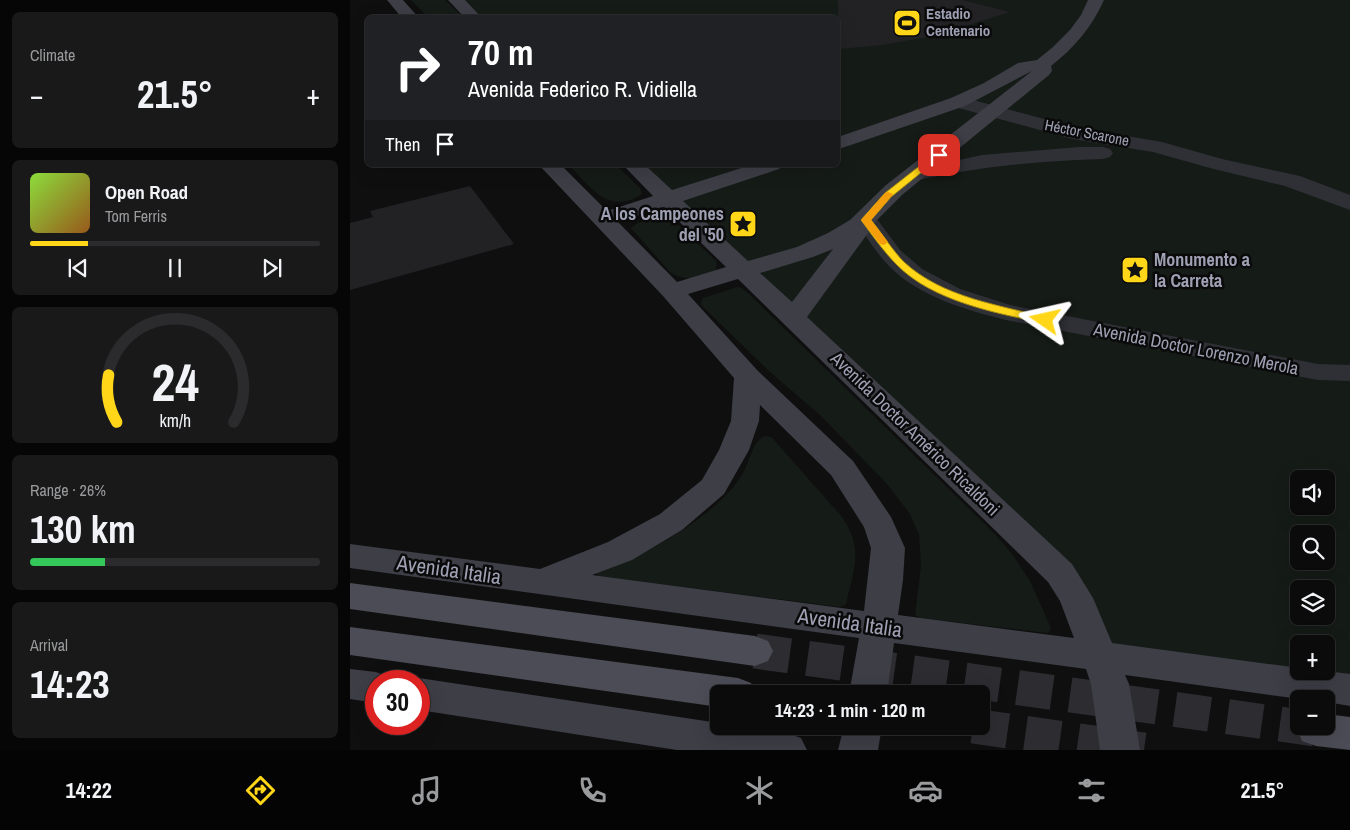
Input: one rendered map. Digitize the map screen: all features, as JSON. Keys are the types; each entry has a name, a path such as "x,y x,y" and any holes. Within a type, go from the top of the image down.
{"main road":[{"path":"350,596 754,651"},
{"path":"350,641 710,690"}],"street":[{"path":"395,0 408,15"},
{"path":"456,0 471,15"},
{"path":"840,142 949,105 990,87 1024,67 1042,64 1059,51 1076,33 1089,16 1096,0"},
{"path":"794,317 866,220 888,195 1043,71 1042,64"},
{"name":"Héctor Scarone","path":"949,105 985,116 1058,144 1103,153 1217,164"},
{"name":"Héctor Scarone","path":"985,116 1155,146 1217,164 1292,180 1350,203"},
{"name":"Héctor Scarone","path":"911,176 948,167 1010,157 1103,153"},
{"path":"551,167 672,291 748,377 842,468 880,525 888,548 880,627 870,685"},
{"name":"Avenida Doctor Américo Ricaldoni","path":"634,167 1060,572 1076,598 1110,684 1120,750"},
{"path":"602,220 670,200 766,167"},
{"path":"672,291 823,245 866,220"},
{"name":"Avenida Doctor Lorenzo Merola","path":"866,220 901,264 930,286 968,300 1006,312 1318,372 1350,373"},
{"path":"539,582 620,551 671,522 713,487 734,450 746,421 748,377"},
{"name":"Avenida Italia","path":"350,556 1350,690"},
{"path":"350,684 365,686"},
{"path":"430,696 787,750"},
{"path":"858,750 860,735"}],"shaded area":[{"path":"411,0 445,0 461,15 426,15"},
{"path":"456,0 1350,0 1350,690 1100,656 1076,598 635,167 840,167 840,15 471,15"},
{"path":"571,167 618,167 640,188 642,194 630,200 620,202 610,200 601,196"},
{"path":"658,217 671,218 717,262 716,270 693,278 682,277 670,272 631,228 638,223"},
{"path":"737,287 742,288 749,294 996,535 1012,554 1030,581 1051,628 1048,633 921,618 915,615 921,566 919,535 910,514 887,484 820,415 769,371 700,304 703,298"},
{"path":"765,436 771,437 775,441 842,517 849,528 855,549 855,559 846,604 840,607 599,576 595,573 647,551 709,511 735,485 744,471 754,446"}],"building":[{"path":"838,0 962,0 1010,12 933,36 882,45 840,49 840,15 838,15"},
{"path":"470,186 514,244 350,290 350,223 373,217 370,211"}],"tunnel":[{"path":"755,651 1290,725"},
{"path":"990,728 1144,750"}],"slow traffic":[{"path":"884,242 866,220 888,194"}],"place":[{"name":"Estadio Centenario","path":"907,23"},
{"name":"A los Campeones del '50","path":"743,224"},
{"name":"Monumento a la Carreta","path":"1135,270"}],"route":[{"path":"939,155 888,195 866,220 901,264 930,286 1006,312 1045,320"}]}
